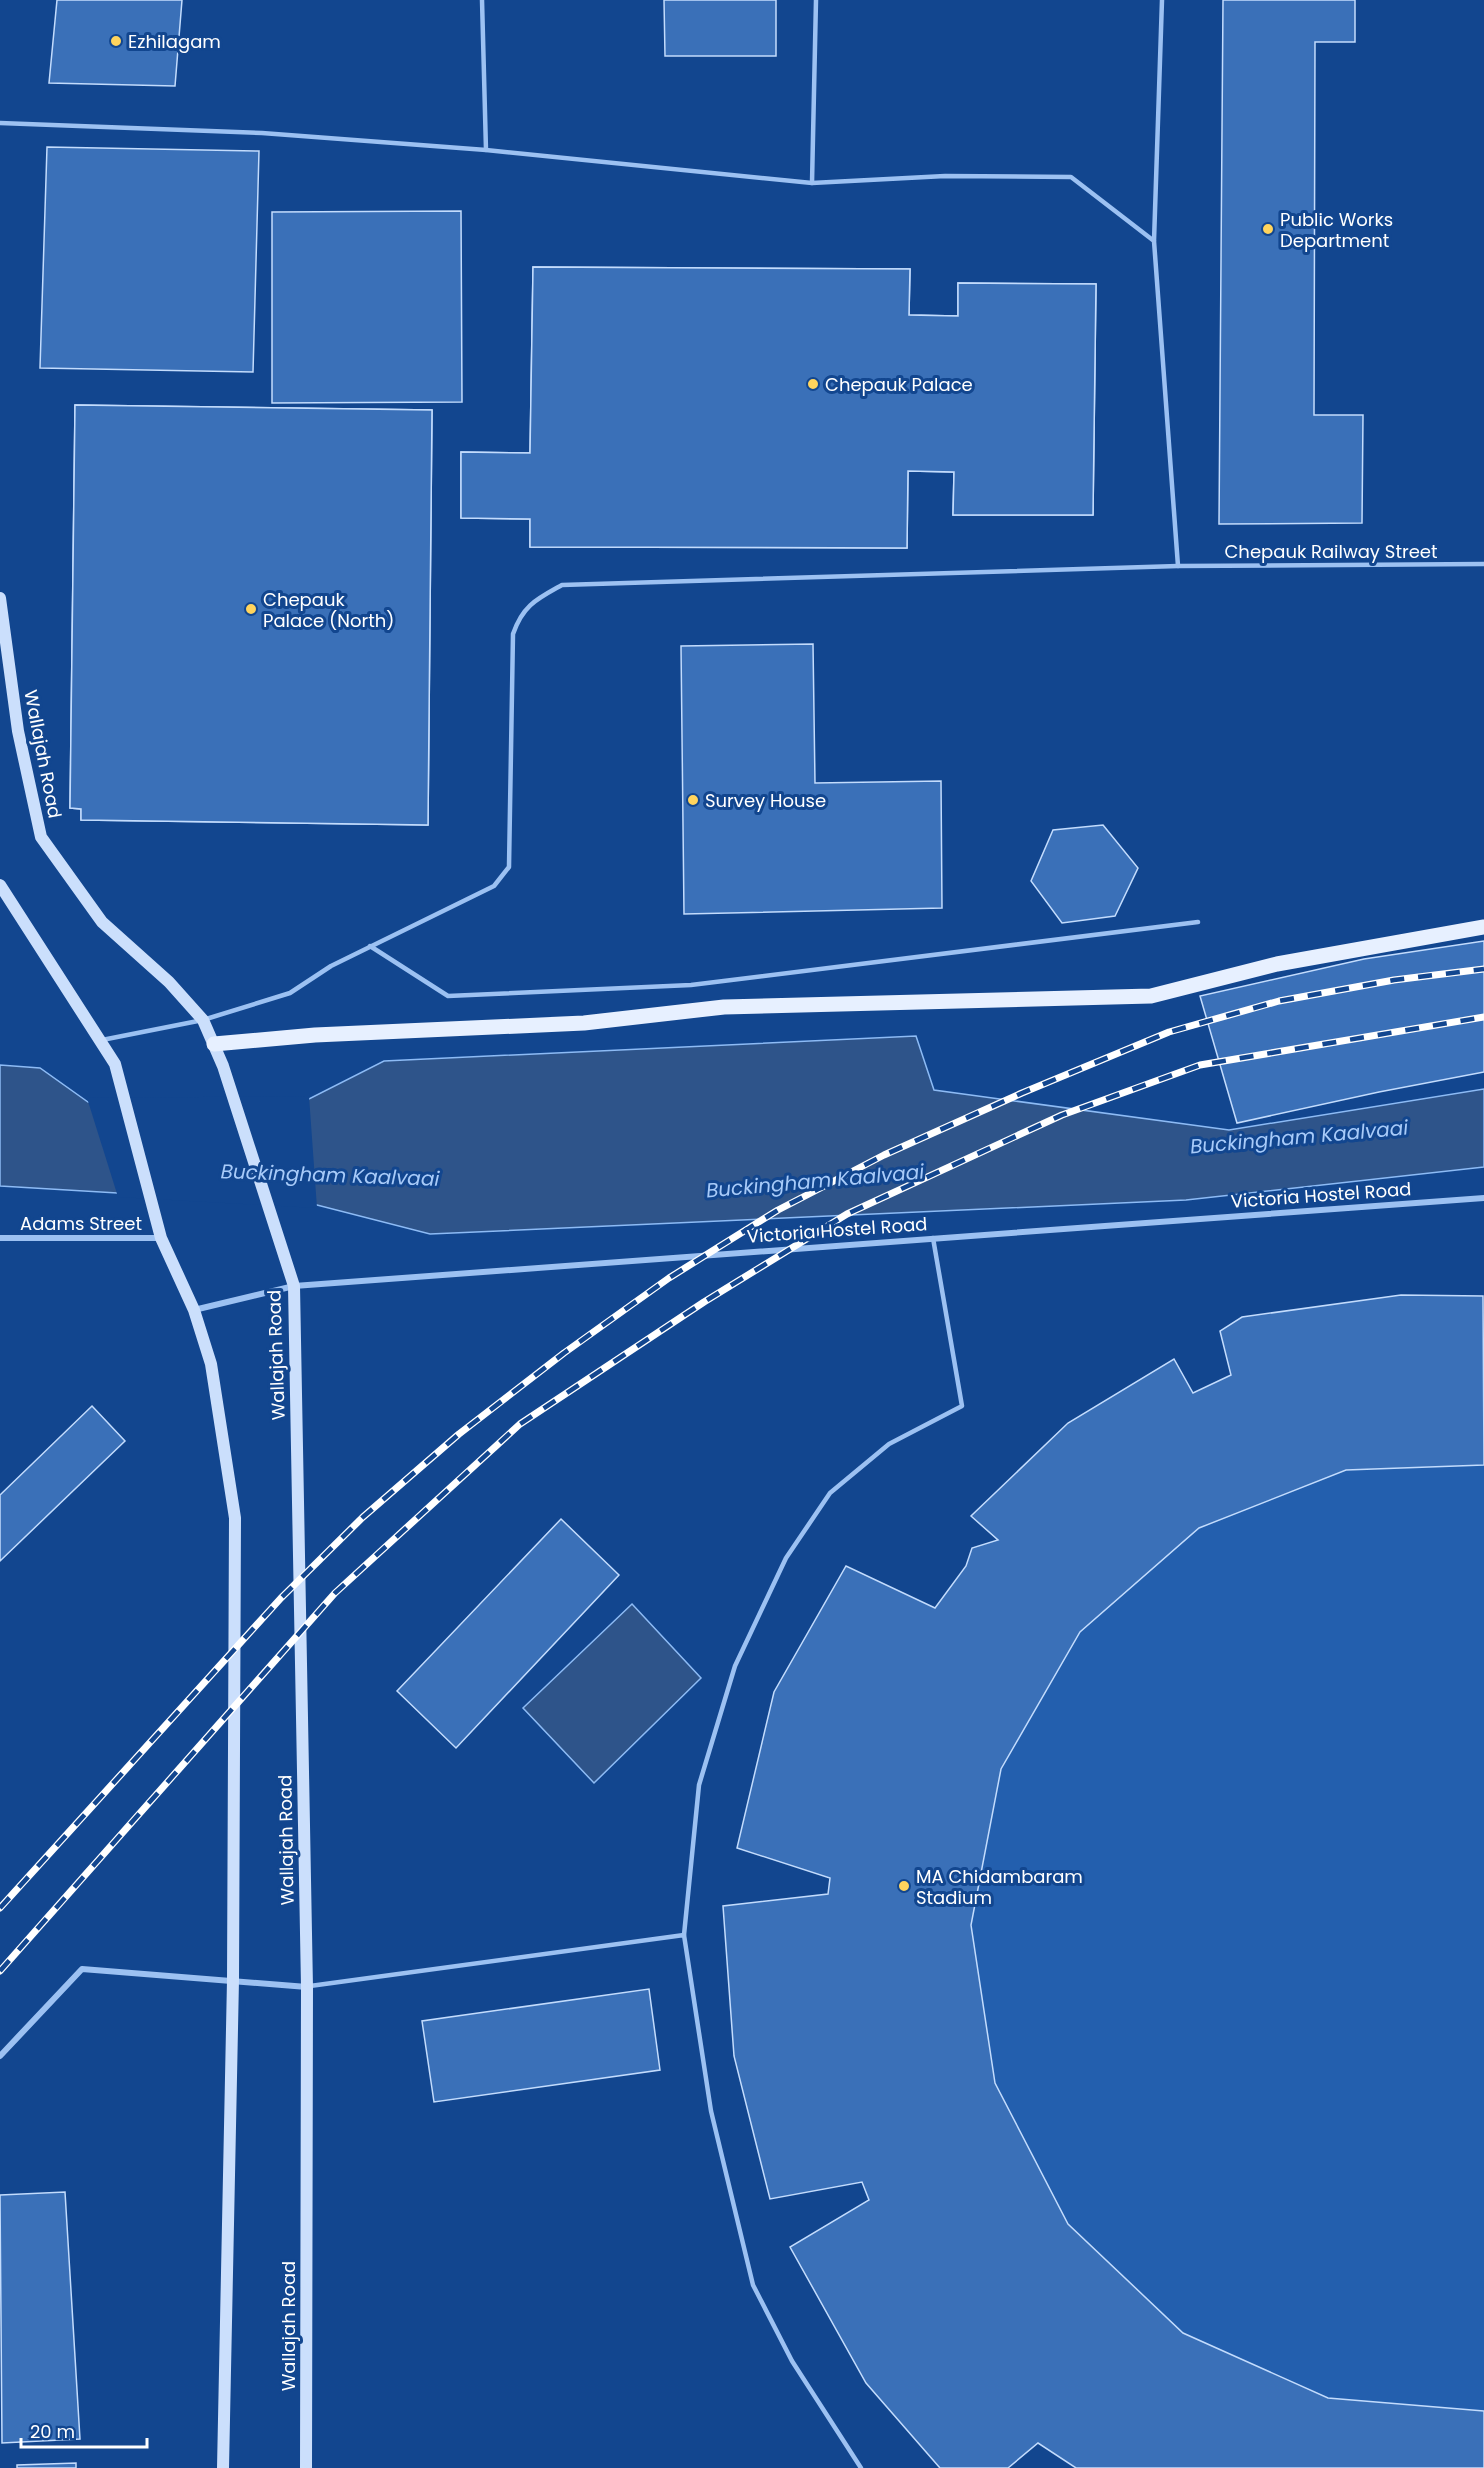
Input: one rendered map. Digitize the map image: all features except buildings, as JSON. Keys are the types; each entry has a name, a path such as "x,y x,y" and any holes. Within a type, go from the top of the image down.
{"main road":[{"name":"Wallajah Road","path":"0,598 18,731 41,837 102,922 170,982 203,1020 223,1066 294,1287 307,1987 306,2468"},
{"path":"0,885 102,1040 115,1064 161,1238 194,1310 211,1364 235,1518 233,1980 223,2468"},
{"path":"214,1044 315,1035 584,1023 724,1007 1151,996 1277,964 1484,927"}],"street":[{"name":"Victoria Hostel Road","path":"194,1310 294,1287 1484,1198"},
{"name":"Adams Street","path":"0,1238 161,1238"},
{"path":"0,2056 82,1969 307,1987"}],"lane":[{"path":"482,0 486,150"},
{"path":"812,183 816,0"},
{"path":"1162,0 1154,241 1178,566"},
{"path":"0,123 262,133 486,150 812,183 945,176 1071,177 1154,241"},
{"name":"Chepauk Railway Street","path":"102,1040 203,1020 290,993 331,966 494,886 509,867 513,634 519,617 533,601 562,585 1178,566 1484,564"},
{"path":"370,946 448,996 691,985 1198,922"},
{"path":"861,2468 792,2361 753,2285 711,2111 684,1935 699,1785 735,1665 786,1558 830,1493 889,1444 962,1406 933,1238"},
{"path":"307,1987 684,1935"}],"shaded area":[{"path":"1484,1465 1484,2411 1328,2398 1183,2333 1068,2224 995,2083 971,1926 1001,1769 1080,1632 1199,1528 1346,1470"}],"water":[{"name":"Buckingham Kaalvaai","path":"916,1036 934,1090 1229,1130 1484,1089 1484,1167 1186,1200 430,1234 317,1205 0,1186 0,1065 40,1068 88,1102 309,1099 384,1061"},
{"path":"632,1604 701,1678 594,1783 523,1708"}],"pier":[{"path":"309,1096 317,1208 118,1197 87,1098"}],"railway":[{"path":"0,1908 281,1598 363,1517 459,1434 564,1353 669,1278 778,1210 884,1155 1022,1093 1169,1032 1279,1001 1394,980 1484,969"},
{"path":"0,1971 335,1593 520,1424 704,1302 847,1214 1062,1115 1200,1065 1484,1017"}],"place":[{"name":"Ezhilagam","path":"116,41"},
{"name":"Public Works Department","path":"1268,229"},
{"name":"Chepauk Palace","path":"813,384"},
{"name":"Chepauk Palace (North)","path":"251,609"},
{"name":"Survey House","path":"693,800"},
{"name":"MA Chidambaram Stadium","path":"904,1886"}]}
